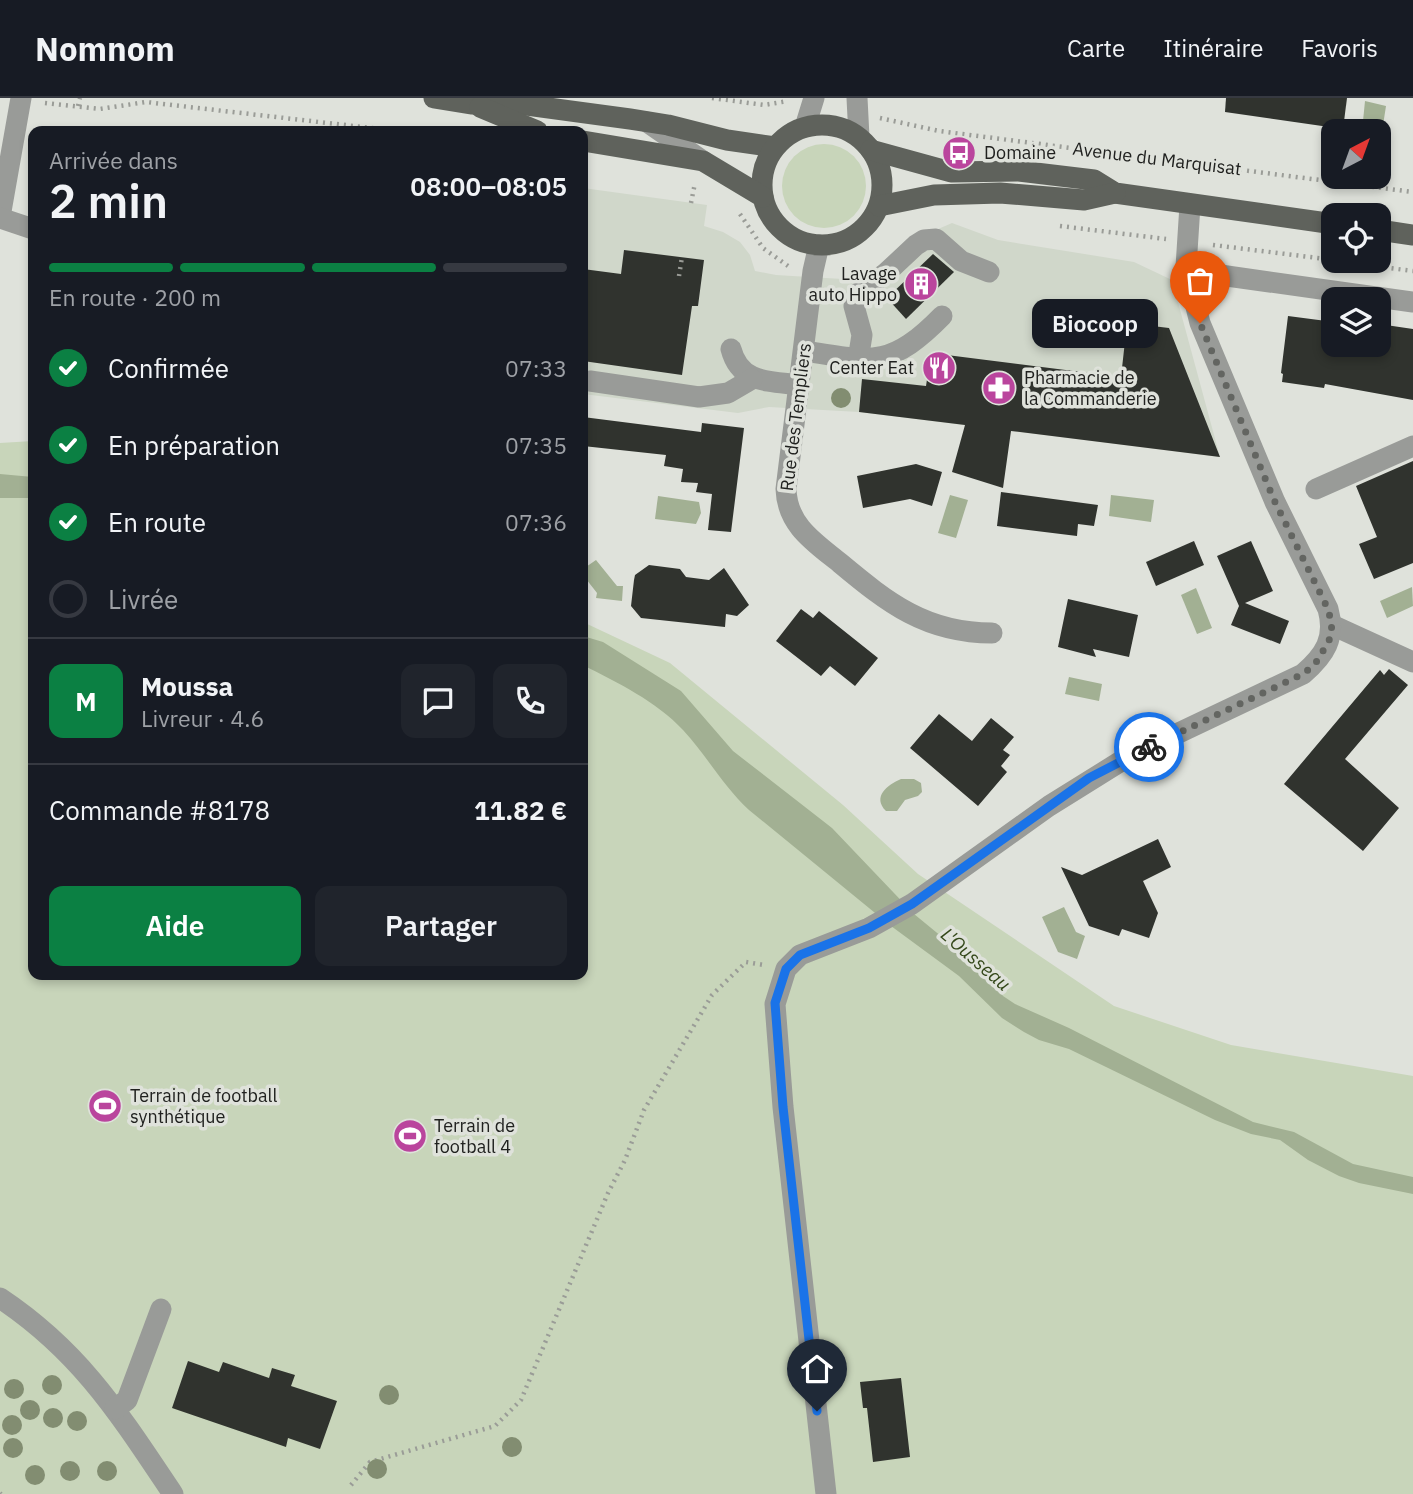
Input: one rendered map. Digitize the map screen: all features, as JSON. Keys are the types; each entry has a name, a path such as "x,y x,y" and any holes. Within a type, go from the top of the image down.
{"main road":[{"path":"434,98 471,104 512,103 647,122 727,140 775,147"},
{"path":"471,104 525,126"},
{"path":"823,124 842,128 865,143 880,167 883,187 879,206 870,223 855,236 838,243 819,245 799,241 783,230 770,216 763,197 762,179 766,162 775,147 789,134 805,127 823,124"},
{"path":"588,142 699,170 763,197"},
{"name":"Avenue du Marquisat","path":"865,143 951,172 1019,171 1094,180 1115,193"},
{"name":"Avenue du Marquisat","path":"879,206 934,195 1000,193 1084,200 1115,193 1321,222"},
{"path":"1391,232 1413,235"}],"street":[{"path":"21,99 0,217 28,227"},
{"path":"805,127 807,99"},
{"path":"856,102 865,143"},
{"path":"647,122 699,170"},
{"path":"826,1494 782,1094 775,1003 786,969 800,955 869,928 912,904 1089,778 1303,674 1324,651 1329,641 1332,625 1328,609 1275,502 1200,323 1186,267 1190,205"},
{"path":"859,360 862,335 854,306 858,294 916,245 924,240 936,239 961,261 989,272"},
{"name":"Rue des Templiers","path":"819,245 813,271 786,489 789,512 796,524 889,603 941,625 968,633 992,633"},
{"path":"1186,267 1227,276 1413,302"},
{"path":"804,351 859,360 887,357 924,335 942,316"},
{"path":"730,349 733,361 752,379 800,385"},
{"path":"590,381 699,397 728,393 752,379"},
{"path":"1316,489 1413,446"},
{"path":"1332,625 1413,662"},
{"path":"0,1298 34,1321 65,1349 115,1409 173,1494"},
{"path":"115,1409 127,1400 161,1309"}],"path":[{"path":"78,106 80,98"},
{"path":"712,98 764,105 807,99"},
{"path":"21,99 100,108 146,102 354,126"},
{"name":"Avenue du Marquisat","path":"856,102 882,119 939,131 1413,192"},
{"path":"691,203 699,170"},
{"path":"678,276 682,257"},
{"path":"1391,268 1413,271"},
{"path":"351,1485 370,1462 495,1426 521,1400 644,1110 712,995 746,962 786,969"}],"shaded area":[{"path":"1365,101 1386,106 1384,119 1363,119"},
{"path":"824,144 840,147 854,156 863,170 866,186 863,202 854,216 840,225 824,228 808,225 794,216 785,202 782,186 785,170 794,156 808,147"},
{"path":"588,189 707,205 704,226 723,232 740,242 750,255 755,271 776,275 859,280 913,240 952,223 998,240 1134,262 1172,280 1220,457 859,412 769,407 738,413 588,395"},
{"path":"28,441 28,980 588,980 588,624 670,663 843,805 918,874 1114,1006 1231,1045 1413,1076 1413,1494 0,1494 0,443"},
{"path":"0,474 28,477 28,498 0,498"},
{"path":"950,495 968,500 956,538 938,533"},
{"path":"1111,495 1154,500 1151,522 1109,516"},
{"path":"658,496 699,502 701,513 696,524 655,519"},
{"path":"596,560 617,586 623,586 622,601 596,598 597,593 588,581 588,566"},
{"path":"1412,587 1413,606 1387,618 1380,601"},
{"path":"1196,588 1212,628 1197,634 1181,595"},
{"path":"588,638 603,642 681,691 733,751 832,828 914,914 986,973 1003,996 1253,1122 1294,1132 1353,1164 1413,1177 1413,1194 1339,1176 1308,1160 1280,1140 1251,1134 1215,1120 1069,1049 1039,1040 1002,1018 959,976 891,926 749,810 683,730 661,710 636,693 588,668"},
{"path":"1069,677 1102,684 1099,701 1065,694"},
{"path":"901,779 914,779 921,783 922,792 905,800 897,811 886,811 880,801 881,796 886,788"},
{"path":"1064,907 1076,932 1085,936 1077,959 1058,952 1042,917"}],"building":[{"path":"1226,98 1347,98 1344,119 1321,119 1321,126 1225,112"},
{"path":"624,250 704,260 698,306 692,306 682,375 588,362 588,270 621,274"},
{"name":"Lavage auto Hippo","path":"933,254 954,272 906,319 887,298"},
{"path":"1288,316 1321,320 1321,357 1391,357 1391,326 1413,329 1413,400 1325,384 1324,388 1282,382"},
{"path":"1127,323 1169,328 1220,457 1011,431 1003,488 952,472 965,425 859,412 862,379 926,386 931,353 1121,377"},
{"path":"588,418 701,432 702,423 744,428 731,532 708,530 712,494 696,492 698,483 681,482 683,469 664,466 666,455 588,447"},
{"path":"1413,461 1413,563 1374,579 1359,544 1377,537 1356,486"},
{"path":"916,464 942,472 932,506 910,499 863,508 857,476"},
{"path":"1001,492 1098,505 1094,526 1078,524 1077,536 997,526"},
{"path":"1194,541 1204,565 1156,586 1146,562"},
{"path":"1251,541 1273,591 1245,603 1289,621 1280,644 1231,625 1239,606 1217,556"},
{"path":"649,565 680,569 686,577 709,580 724,568 749,605 737,616 726,614 725,627 641,618 631,606 634,580 635,575"},
{"path":"1068,599 1138,615 1129,657 1093,649 1096,657 1058,647"},
{"path":"801,609 813,618 819,611 878,658 855,686 830,666 821,676 776,641"},
{"path":"1389,669 1408,685 1345,759 1399,808 1363,851 1284,784 1380,670 1384,675"},
{"path":"939,714 972,741 991,718 1014,737 1003,750 1010,755 1001,766 1007,772 978,806 910,748"},
{"path":"1158,839 1171,867 1143,881 1158,913 1149,938 1122,929 1119,936 1089,926 1061,867 1082,875"},
{"path":"188,1361 219,1372 223,1362 269,1378 272,1368 295,1375 291,1386 337,1401 320,1449 288,1438 286,1447 172,1408"},
{"path":"901,1378 910,1457 873,1462 867,1408 863,1408 860,1382"}],"way so far":[{"path":"1149,747 1262,696 1303,674 1315,664 1324,651 1332,625 1328,609 1275,502 1200,323"}],"place":[{"name":"Domaine","path":"959,153"},
{"name":"Lavage auto Hippo","path":"921,284"},
{"name":"Biocoop","path":"1200,323"},
{"name":"Center Eat","path":"939,368"},
{"name":"Pharmacie de la Commanderie","path":"999,388"},
{"name":"Terrain de football synthétique","path":"105,1106"},
{"name":"Terrain de football 4","path":"410,1136"}],"route":[{"path":"817,1411 783,1107 775,1003 786,969 800,955 869,928 912,904 1089,778 1149,747"}],"water label":[{"name":"L'Ousseau","path":"976,959"}]}
